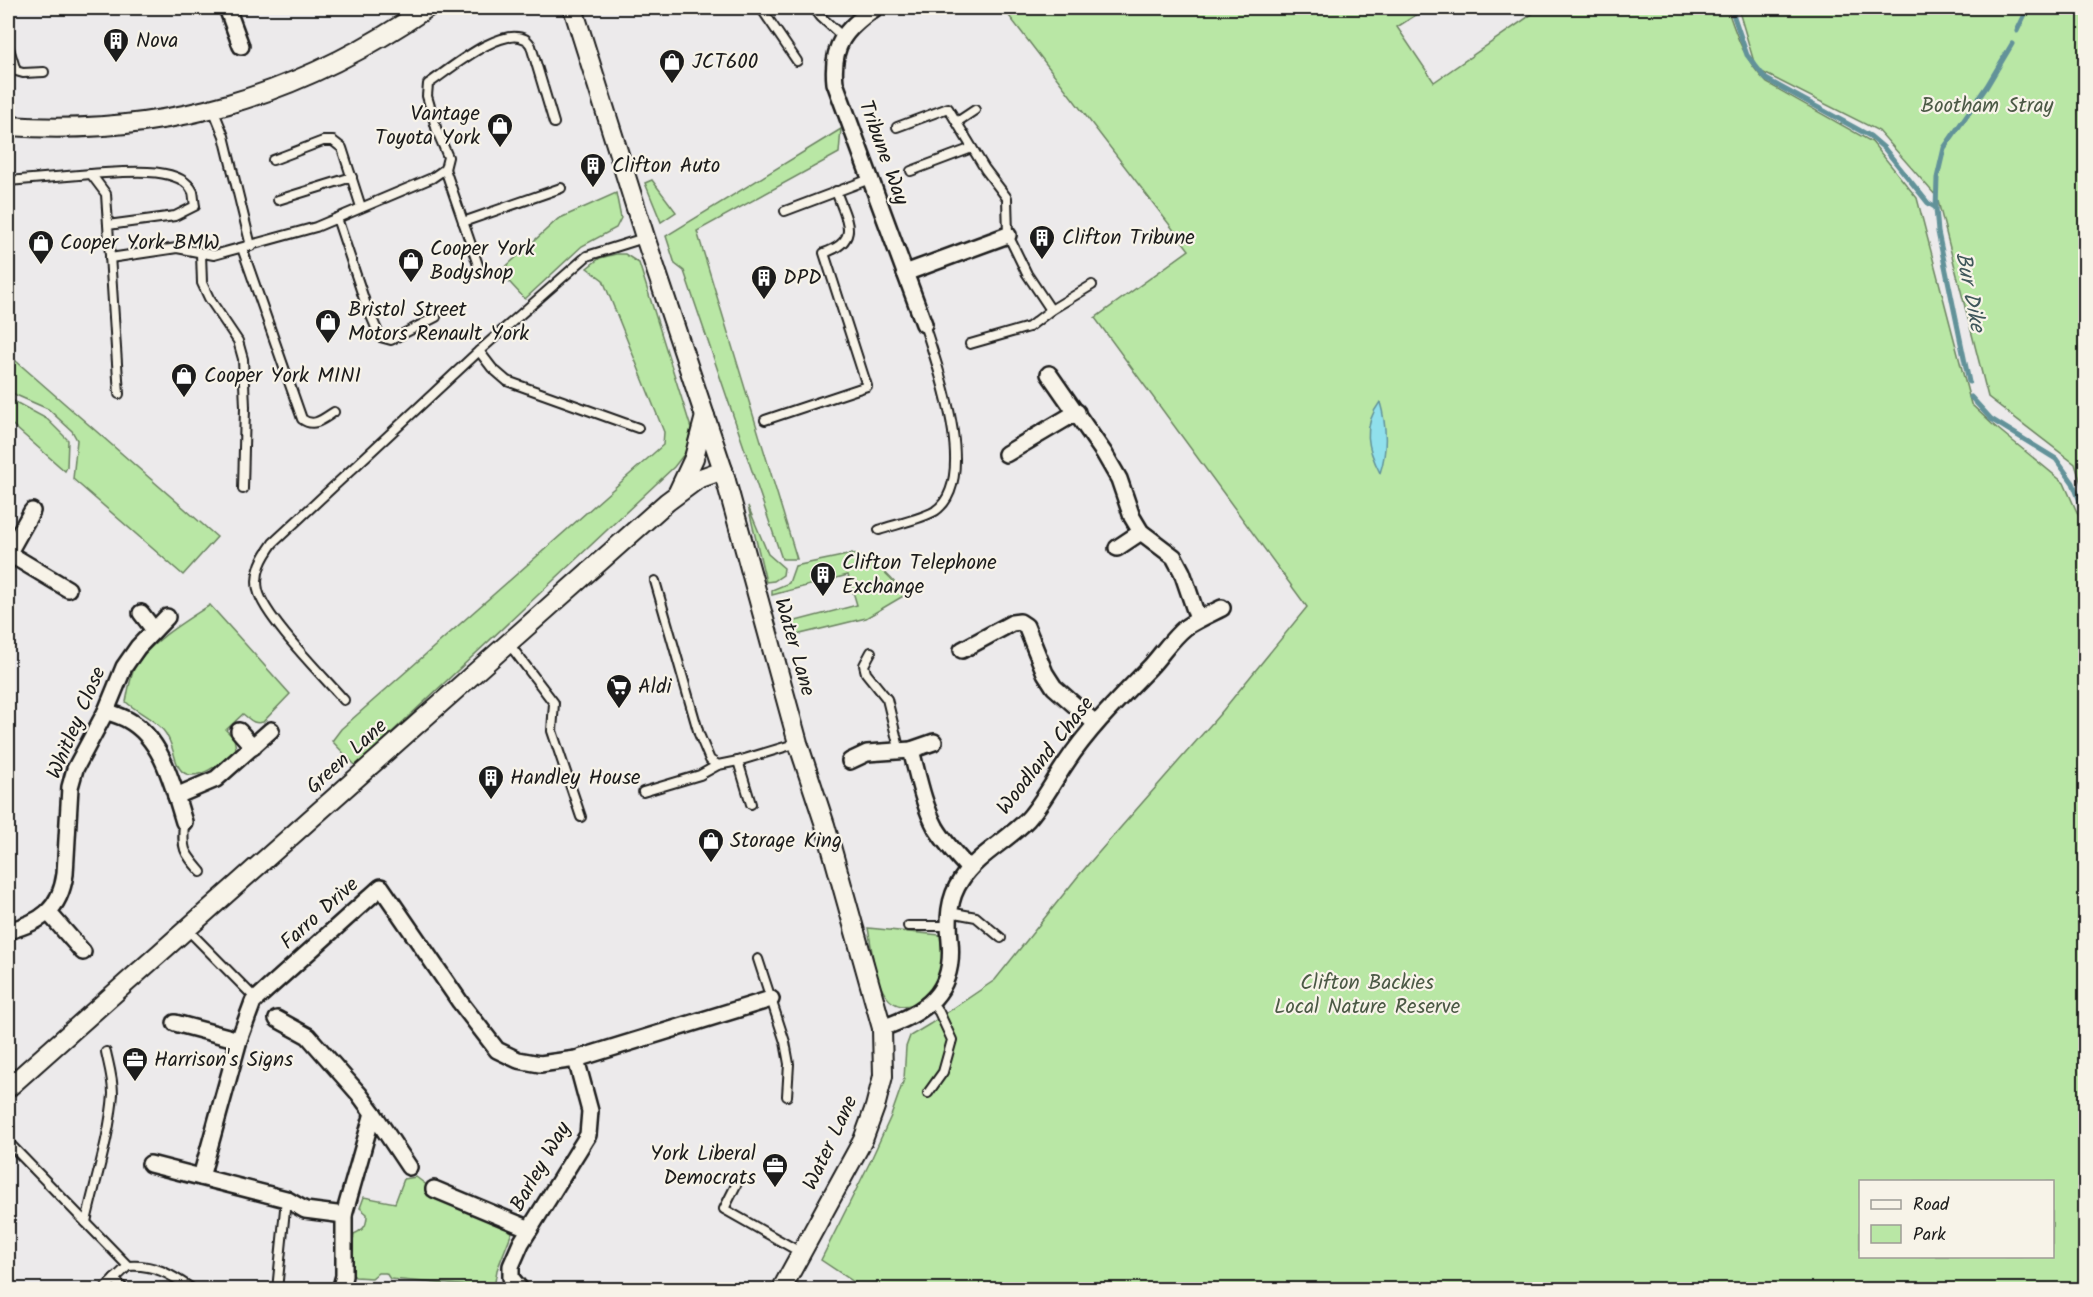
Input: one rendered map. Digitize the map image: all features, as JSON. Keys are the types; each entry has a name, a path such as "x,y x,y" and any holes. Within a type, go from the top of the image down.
{"street":[{"path":"227,8 241,46"},
{"path":"8,126 84,127 142,122 213,109 252,98 358,51 427,8"},
{"name":"Water Lane","path":"573,8 645,237 723,470 798,743 825,825 882,1028 882,1076 875,1107 862,1140 782,1290"},
{"name":"Tribune Way","path":"875,8 861,17 843,37 836,50 835,83 924,324"},
{"path":"905,273 1008,235"},
{"path":"1049,374 1104,453 1119,479 1132,517 1141,532 1174,557 1182,572 1198,619"},
{"path":"1006,454 1077,412"},
{"path":"677,494 694,458 705,414"},
{"name":"Green Lane","path":"8,1088 677,494 698,479 723,470"},
{"path":"32,511 8,554 68,589"},
{"path":"1116,548 1141,532"},
{"name":"Woodland Chase","path":"882,1028 912,1016 932,1003 947,978 951,961 949,919 953,896 959,882 969,869 1009,837 1028,818 1095,723 1173,640 1198,619 1222,608"},
{"path":"141,613 154,630"},
{"name":"Whitley Close","path":"8,932 38,921 58,900 63,886 70,787 75,769 106,711 124,667 138,647 167,617"},
{"path":"962,650 1012,622 1020,622 1026,626 1045,673 1054,687 1095,723"},
{"path":"106,711 129,720 148,736 159,754 184,822"},
{"path":"176,796 216,779 271,730"},
{"path":"239,731 254,747"},
{"path":"850,761 867,753 905,751 934,742"},
{"path":"905,751 936,828 969,869"},
{"name":"Farro Drive","path":"201,1177 239,1040 253,1002 381,887 496,1050 518,1060 540,1065 576,1059 771,999"},
{"path":"48,912 83,952"},
{"path":"277,1019 308,1035 359,1094 410,1167"},
{"path":"176,1023 239,1040"},
{"name":"Barley Way","path":"520,1290 511,1278 511,1266 530,1229 588,1135 590,1112 576,1059"},
{"path":"340,1290 344,1276 344,1215 373,1113"},
{"path":"150,1164 286,1199 305,1210 344,1215"},
{"path":"434,1189 530,1229"}],"lane":[{"path":"761,8 797,61"},
{"path":"814,8 843,37"},
{"path":"478,265 445,169 448,157 437,131 427,96 428,84 492,41 511,36 525,39 531,46 554,123"},
{"path":"8,45 16,70 23,73 44,72"},
{"path":"897,127 948,108 972,148 1007,198 1008,235 1027,274 1051,310"},
{"path":"213,109 224,136 251,246"},
{"path":"957,122 975,110"},
{"path":"273,160 323,141 333,141 342,148 362,207"},
{"path":"911,171 972,148"},
{"path":"110,258 177,248 214,255 251,246 316,227 432,178 445,169"},
{"path":"8,181 91,174 155,172 179,179 193,191 195,206 175,216 108,225"},
{"path":"91,174 106,194 119,394"},
{"path":"278,200 352,177"},
{"path":"785,211 870,179"},
{"path":"463,222 561,188"},
{"path":"765,420 867,386 824,253 836,249 845,242 848,234 848,227 836,191"},
{"path":"336,218 365,302 380,337 391,340 436,317"},
{"path":"344,700 267,611 258,590 257,575 261,560 273,543 479,351 586,256 645,237"},
{"path":"242,248 302,419 309,424 315,424 334,412"},
{"path":"201,253 201,274 206,291 238,341 243,359 245,407 243,489"},
{"path":"970,344 1029,327 1051,310 1092,285"},
{"path":"879,530 934,512 949,495 956,468 951,419 942,380 924,324"},
{"path":"479,351 492,368 507,381 638,428"},
{"path":"655,581 699,734 710,760 718,765"},
{"path":"508,643 554,703 552,731 581,817"},
{"path":"871,652 864,665 866,673 887,699 905,751"},
{"path":"643,792 700,775 718,765 798,743"},
{"path":"738,761 751,804"},
{"path":"184,822 182,842 184,852 201,872"},
{"path":"908,926 976,917 1001,938"},
{"path":"187,929 256,999"},
{"path":"758,959 787,1053 789,1064 787,1096"},
{"path":"928,1094 943,1072 952,1040 939,1012 932,1003"},
{"path":"86,1222 109,1121 113,1092 106,1052"},
{"path":"8,1142 128,1266"},
{"path":"737,1183 724,1209 801,1253"},
{"path":"277,1290 286,1199"},
{"path":"103,1290 128,1266 141,1265 162,1270 194,1290"},
{"path":"114,1279 125,1290"}],"green space":[{"name":"Clifton Backies Local Nature Reserve","path":"1003,8 1427,8 1397,27 1434,82 1541,8 1727,8 1747,57 1767,83 1872,142 1917,198 1971,404 2064,483 2085,530 2085,1289 866,1290 821,1260 891,1116 904,1079 906,1047 910,1036 995,980 1079,875 1220,714 1307,607 1095,318 1189,250"},
{"name":"Bootham Stray","path":"1738,8 2085,8 2085,496 2075,464 1988,397 1937,197 1879,131 1756,69"},
{"path":"841,129 839,153 697,231 797,559 782,559 684,271 675,264 666,236"},
{"path":"652,180 676,212 661,222 645,183"},
{"path":"616,193 621,218 616,228 582,246 525,299 500,272 558,219"},
{"path":"625,254 639,263 691,428 685,453 674,467 356,766 332,741 341,729 663,445 664,432 603,280 587,268 600,258"},
{"path":"8,354 217,537 183,575 73,479 77,440 72,431 48,409 8,389"},
{"path":"8,398 47,419 68,440 65,471 8,421"},
{"path":"748,506 768,554 784,568 783,575 774,581 766,582"},
{"path":"852,554 875,564 905,595 866,618 792,636 788,623 857,605 848,575 772,595 772,590 789,583 795,566"},
{"path":"210,605 290,694 263,722 254,722 243,714 226,730 234,738 236,749 209,770 193,775 186,774 180,769 163,730 126,702 134,669 140,660 168,633"},
{"path":"868,928 940,935 941,970 932,989 919,1001 904,1006 896,1004 883,991 873,960"},
{"path":"416,1177 447,1200 479,1217 514,1227 497,1270 494,1288 390,1279 386,1273 378,1273 372,1278 355,1277 350,1271 354,1234 365,1226 367,1221 367,1214 360,1208 364,1197 395,1203 404,1179"}],"water":[{"path":"1380,402 1386,438 1380,473 1372,455 1368,437 1374,411"}],"waterway":[{"path":"1731,8 1747,55 1766,79 1870,136 1884,148 1928,203 1936,208"},
{"path":"2017,31 2028,8"},
{"name":"Bur Dike","path":"1969,382 1938,232 1937,178 1944,148 1987,86 2012,44"},
{"name":"Bur Dike","path":"1971,397 1991,419 2056,459 2073,483 2086,517"},
{"name":"Bur Dike","path":"2074,1290 2086,1281"}],"place":[{"name":"Nova","path":"116,64"},
{"name":"JCT600","path":"672,85"},
{"name":"Vantage Toyota York","path":"500,149"},
{"name":"Clifton Auto","path":"593,189"},
{"name":"Clifton Tribune","path":"1042,261"},
{"name":"Cooper York BMW","path":"41,266"},
{"name":"Cooper York Bodyshop","path":"411,284"},
{"name":"DPD","path":"764,301"},
{"name":"Bristol Street Motors Renault York","path":"328,345"},
{"name":"Cooper York MINI","path":"184,399"},
{"name":"Clifton Telephone Exchange","path":"823,598"},
{"name":"Aldi","path":"619,710"},
{"name":"Handley House","path":"491,801"},
{"name":"Storage King","path":"711,864"},
{"name":"Harrison's Signs","path":"135,1083"},
{"name":"York Liberal Democrats","path":"775,1189"}]}
